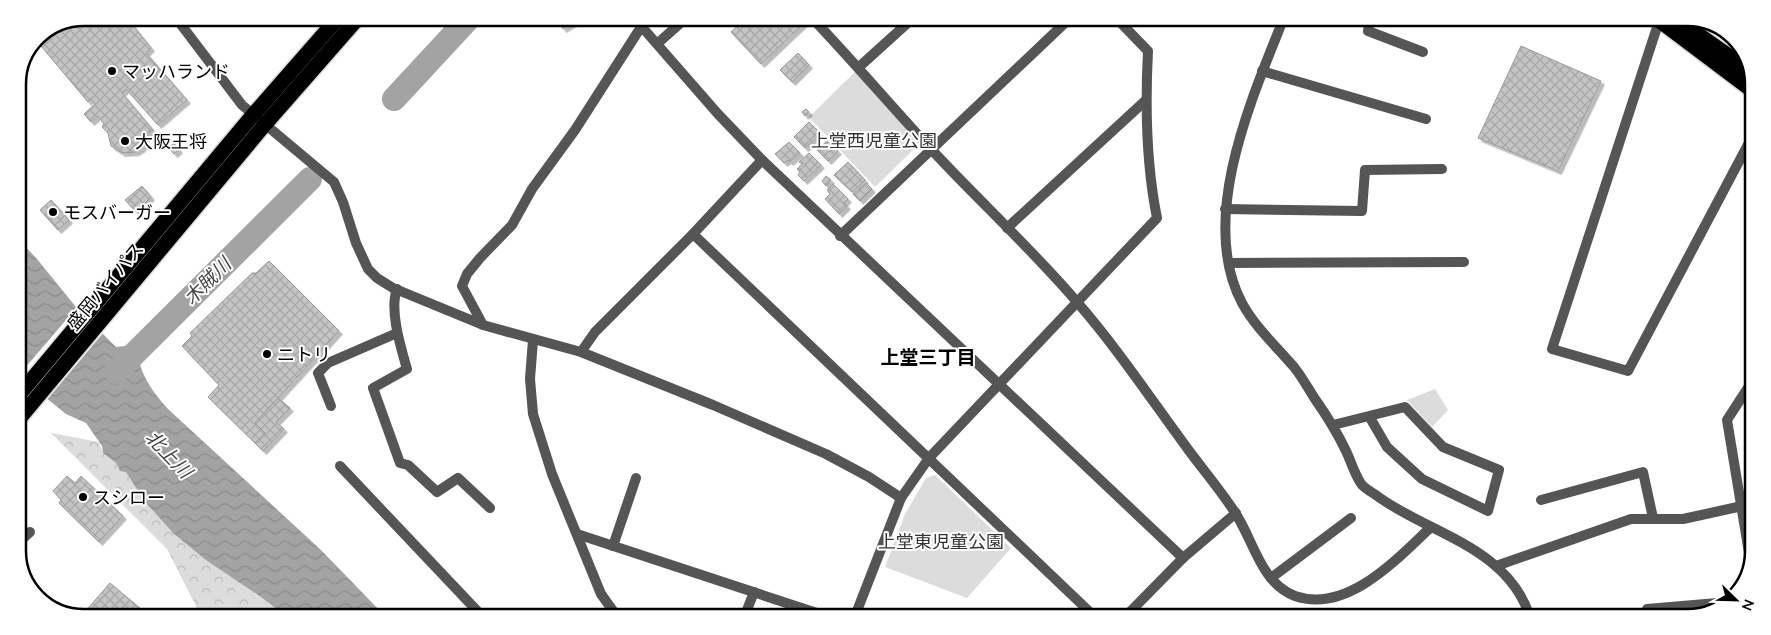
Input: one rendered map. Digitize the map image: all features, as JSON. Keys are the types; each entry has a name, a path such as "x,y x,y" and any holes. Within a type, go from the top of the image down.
{"highway":[{"name":"盛岡バイパス","path":"26,387 102,306 260,119 332,26"},
{"name":"盛岡バイパス","path":"260,119 350,26"},
{"path":"1666,26 1745,84"},
{"path":"1687,26 1742,65"},
{"name":"盛岡バイパス","path":"26,410 102,306"}],"street":[{"path":"182,26 214,69 260,119 334,182 343,202 356,243 368,269 377,278 397,289 483,325 581,352 826,454 869,476 901,498"},
{"path":"483,325 462,286 467,274 512,224 532,189 591,107 636,26"},
{"path":"641,26 658,43 718,114 762,160 840,236 1183,558"},
{"path":"658,43 677,26"},
{"path":"820,26 859,67 931,149 1077,302 1236,513 1265,570 1272,578 1293,595 1307,599 1328,598 1364,585 1386,568 1431,527"},
{"path":"859,67 904,26"},
{"path":"840,236 1062,26"},
{"path":"858,609 901,498 929,458 1157,218 1150,181 1145,101 1148,51 1124,26"},
{"path":"1281,26 1262,71 1228,182 1225,209 1225,239 1229,263 1242,303 1273,346 1294,368 1333,425 1362,484 1382,500 1431,527 1473,547 1496,566 1519,593 1526,609"},
{"path":"1369,26 1368,31 1423,52"},
{"path":"1657,26 1552,349 1628,371 1745,150"},
{"path":"1262,71 1426,119"},
{"path":"1007,228 1145,101"},
{"path":"581,352 595,332 693,234 762,160"},
{"path":"1225,209 1362,211 1365,170 1442,169"},
{"path":"693,234 1087,609"},
{"path":"1229,263 1464,262"},
{"path":"397,289 394,296 397,333 407,370 373,388 400,463 408,465 437,492 458,478 490,508"},
{"path":"331,406 318,373 328,363 397,333"},
{"path":"533,340 530,379 532,414 552,474 601,594 612,609"},
{"path":"1745,392 1727,420 1745,526"},
{"path":"1333,425 1369,416 1405,407 1443,447 1499,470 1488,511 1422,479 1387,447 1369,416"},
{"path":"340,466 475,609"},
{"path":"1541,500 1643,472 1653,518"},
{"path":"614,546 636,478"},
{"path":"1496,566 1631,519 1683,519 1742,506"},
{"path":"1133,609 1183,558 1236,513"},
{"path":"1272,578 1351,518"},
{"path":"26,536 30,532"},
{"path":"577,534 805,609"},
{"path":"748,609 754,592"},
{"path":"1647,609 1711,604"}],"green space":[{"name":"上堂西児童公園","path":"855,72 919,141 917,146 875,187 809,117"},
{"path":"1435,389 1448,410 1432,427 1407,400"},
{"path":"51,433 99,442 103,453 116,463 120,471 126,471 145,502 174,534 276,609 197,609 167,549"},
{"name":"上堂東児童公園","path":"935,475 1011,548 967,598 885,567 905,514 926,478"}],"water":[{"name":"北上川","path":"26,247 76,307 116,347 134,345 138,351 141,368 146,379 168,409 321,550 378,609 276,609 206,560 174,534 145,502 126,472 120,471 116,463 103,453 102,446 86,423 66,414 45,397 26,386"}],"pier":[{"path":"78,306 104,332 46,401 26,389 26,367"}],"building":[{"name":"マッハランド","path":"133,26 151,48 146,53 187,100 158,125 126,89 122,93 153,130 147,135 142,148 136,152 122,153 111,146 108,133 102,127 104,124 98,116 91,122 84,114 95,104 91,99 88,102 41,46 52,36 73,27"},
{"path":"737,26 801,26 761,64 731,32"},
{"path":"1521,46 1601,81 1558,171 1478,138"},
{"path":"798,53 809,65 792,82 780,70"},
{"path":"806,109 809,112 805,116 802,112"},
{"path":"809,122 821,134 805,148 794,137"},
{"path":"827,141 838,151 828,161 817,150"},
{"path":"789,142 800,153 790,162 788,160 784,163 775,154"},
{"path":"174,143 179,150 174,154 169,148"},
{"path":"809,153 821,165 804,181 798,175 800,172 797,169 802,164 799,162"},
{"path":"848,162 865,180 852,192 834,175"},
{"path":"826,176 831,180 826,186 822,181"},
{"path":"866,183 872,189 860,201 853,194"},
{"path":"833,184 848,199 844,203 847,206 839,214 825,199 830,194 827,190"},
{"path":"142,186 151,197 136,212 125,200"},
{"path":"51,200 69,220 58,230 40,210"},
{"path":"269,261 339,331 255,423 265,433 255,443 208,397 219,385 182,346 192,336 190,333 252,273 256,273"},
{"path":"278,398 290,408 276,422 284,429 263,451 255,443 265,433 255,423"},
{"path":"67,476 75,483 81,476 123,516 99,542 59,503 61,500 53,491"},
{"path":"110,583 141,609 87,609"}],"waterway":[{"name":"木賊川","path":"394,99 462,26"},
{"name":"木賊川","path":"116,372 310,179"}],"place":[{"name":"マッハランド","path":"112,71"},
{"name":"大阪王将","path":"125,141"},
{"name":"モスバーガー","path":"53,212"},
{"name":"ニトリ","path":"267,354"},
{"name":"スシロー","path":"83,497"}],"district":[{"name":"上堂三丁目","path":"928,357"}]}
